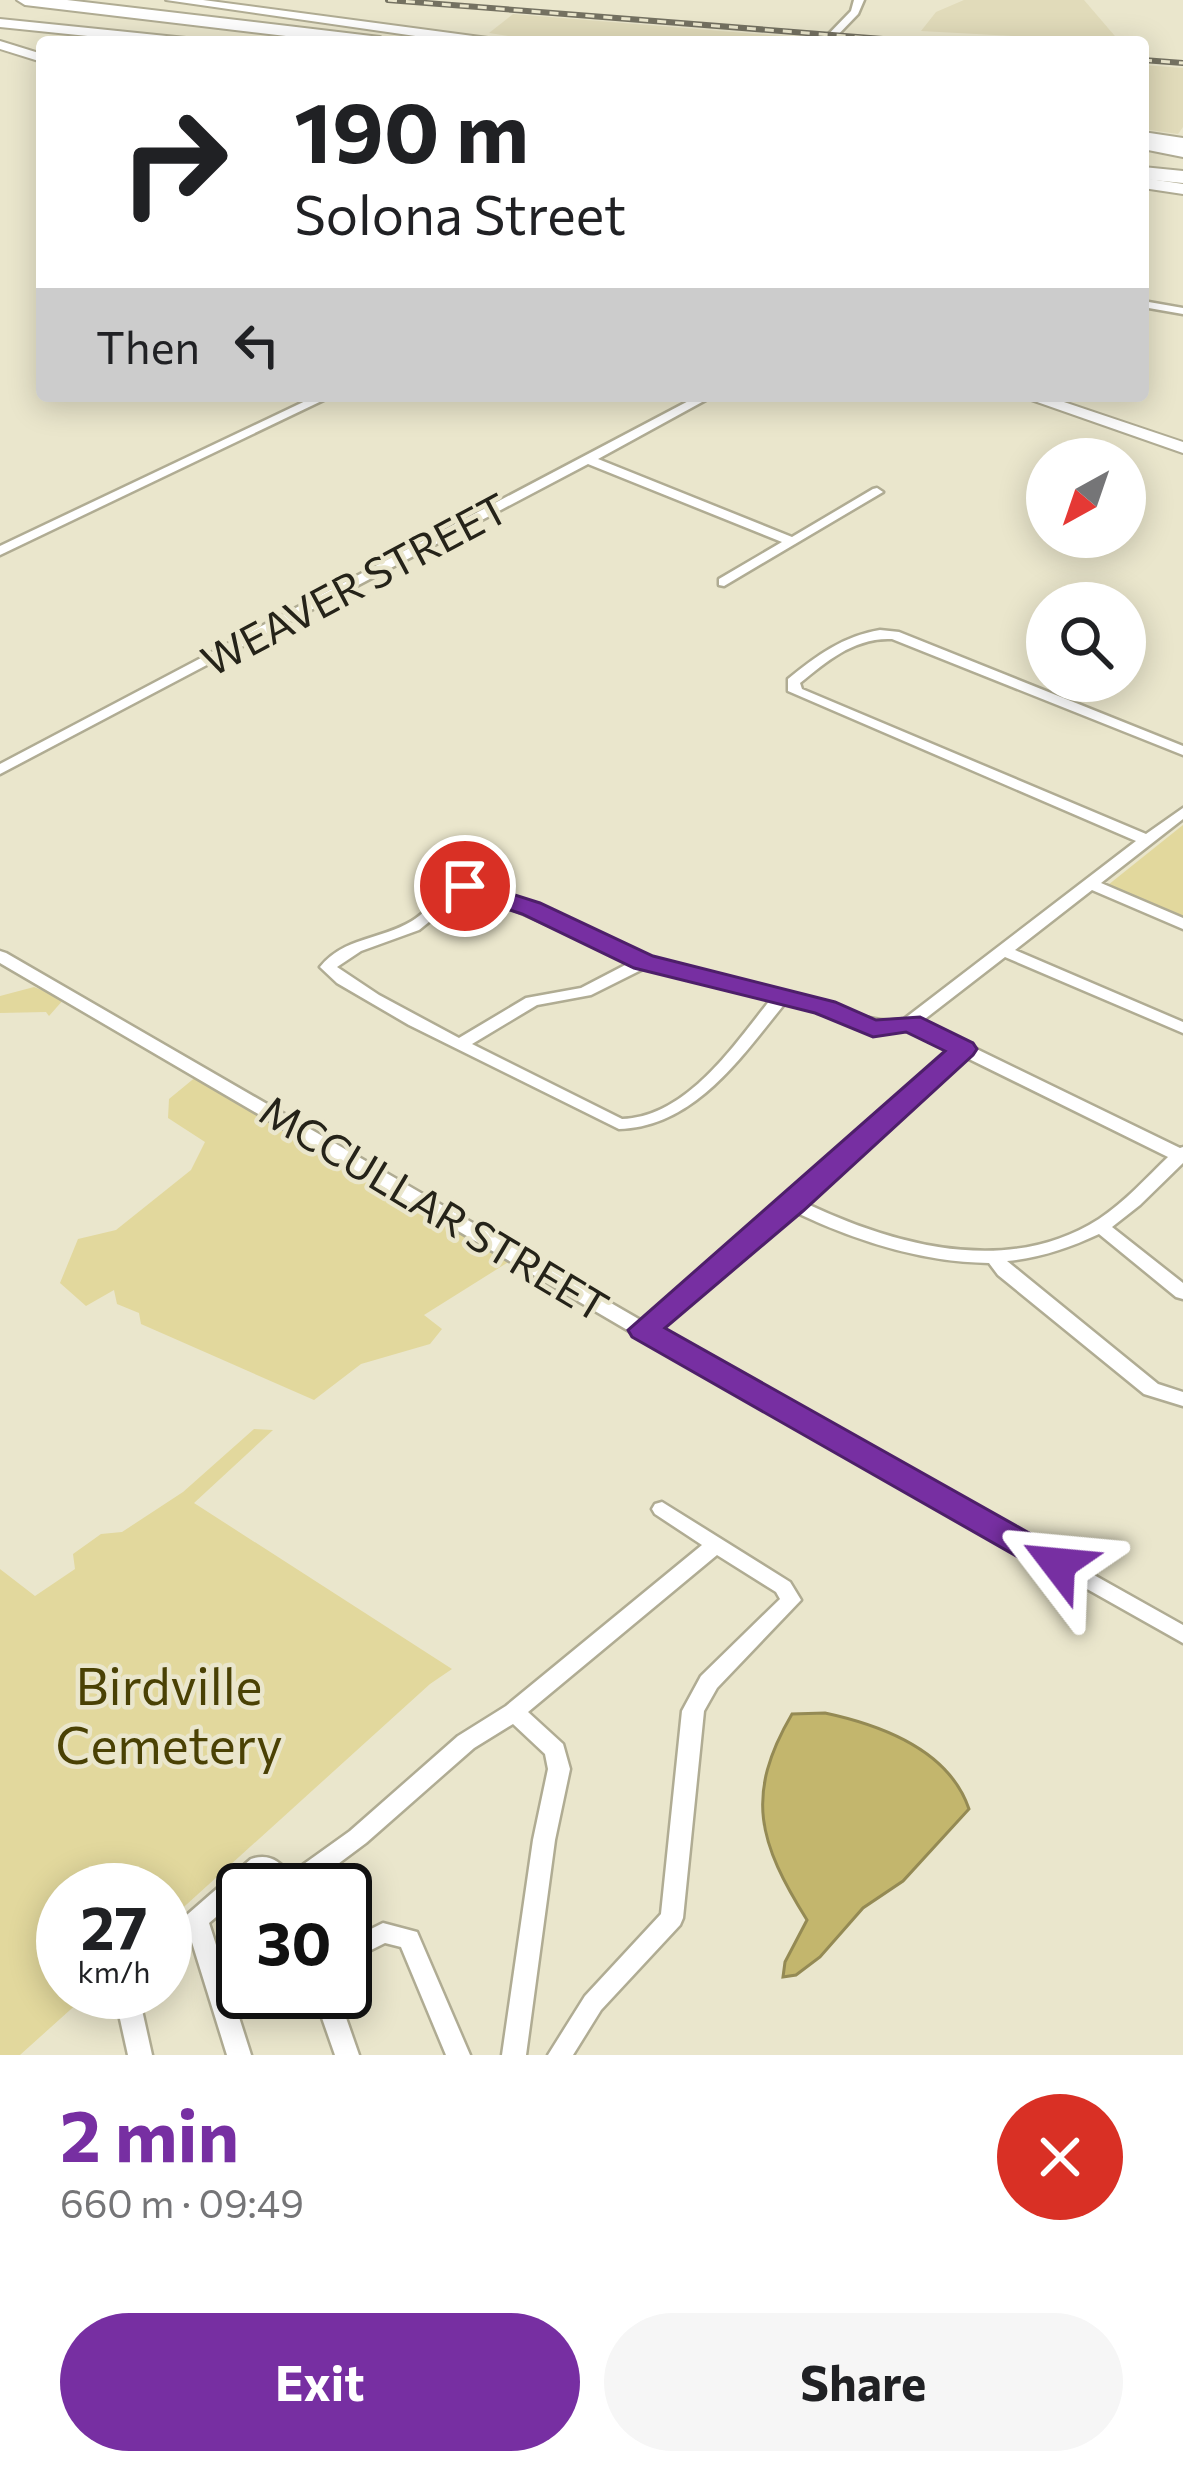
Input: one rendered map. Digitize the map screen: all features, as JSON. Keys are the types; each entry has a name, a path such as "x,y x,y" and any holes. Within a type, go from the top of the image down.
{"highway":[{"path":"25,0 331,36"},
{"path":"0,8 253,36"},
{"path":"1149,141 1183,146"},
{"path":"1149,155 1183,160"},
{"path":"1149,170 1183,174"}],"main road":[{"path":"173,0 443,36"},
{"path":"0,22 130,36"},
{"path":"0,45 36,56"},
{"path":"1149,184 1183,189"},
{"path":"1048,402 1183,448"}],"street":[{"path":"832,36 855,12 859,0"},
{"path":"1149,305 1183,311"},
{"path":"0,551 313,402"},
{"name":"WEAVER STREET","path":"0,770 696,402"},
{"path":"587,459 794,542"},
{"path":"724,582 877,492"},
{"path":"1148,840 794,692 793,682 855,640 868,634 894,635 1183,751"},
{"path":"782,997 704,1086 664,1116 638,1128 619,1124 329,971 331,960 410,929 465,886 531,908 644,962 782,997 825,1008 873,1028 910,1023 1183,812"},
{"path":"1091,884 1183,925"},
{"path":"1002,950 1183,1028"},
{"name":"MCCULLAR STREET","path":"0,956 643,1330 1183,1635"},
{"path":"462,1043 532,1000 586,992 644,962"},
{"path":"793,1204 872,1240 955,1256 994,1256 1074,1239 1100,1226 1182,1155 910,1023"},
{"path":"643,1330 793,1204 963,1049"},
{"path":"1100,1226 1183,1293"},
{"path":"994,1256 1004,1271 1150,1389 1183,1399"},
{"path":"560,2055 593,2003 673,1918 693,1711 709,1682 791,1600 783,1587 662,1509"},
{"path":"324,1863 466,1742 514,1712 714,1546"},
{"path":"514,1712 555,1750 560,1768 544,1840 514,2055"},
{"path":"192,1925 216,1904"},
{"path":"197,1921 239,2055"},
{"path":"372,1939 383,1933 409,1939 458,2055"},
{"path":"132,2019 140,2055"},
{"path":"334,2019 347,2055"}],"shaded area":[{"path":"964,0 1084,0 1115,36 921,31 936,12"},
{"path":"513,14 783,36 509,36 489,33"},
{"path":"1149,65 1183,68 1183,127 1178,134 1149,130"},
{"path":"825,1713 910,1743 946,1771 969,1809 903,1881 863,1908 820,1957 796,1975 783,1977 785,1962 807,1920 769,1843 763,1795 767,1770 792,1714"}],"green space":[{"path":"1183,825 1183,918 1108,885"},
{"path":"34,987 64,999 49,1016 46,1012 0,1013 0,996"},
{"path":"203,1071 518,1256 424,1315 442,1329 430,1344 361,1364 314,1400 141,1324 139,1313 117,1304 114,1290 86,1306 60,1283 78,1239 116,1230 191,1170 205,1142 168,1118 169,1099"},
{"name":"Birdville Cemetery","path":"254,1429 273,1430 194,1503 452,1669 232,1863 216,1863 216,1878 192,1900 192,1863 36,1863 36,2019 60,2019 20,2055 0,2055 0,1569 35,1596 75,1569 73,1554 101,1534 122,1532 183,1492"}],"railway":[{"path":"388,0 845,36"},
{"path":"1149,60 1183,63"}],"route":[{"path":"465,886 531,908 644,962 825,1008 873,1028 910,1023 963,1049 793,1204 643,1330 1058,1564"}]}
